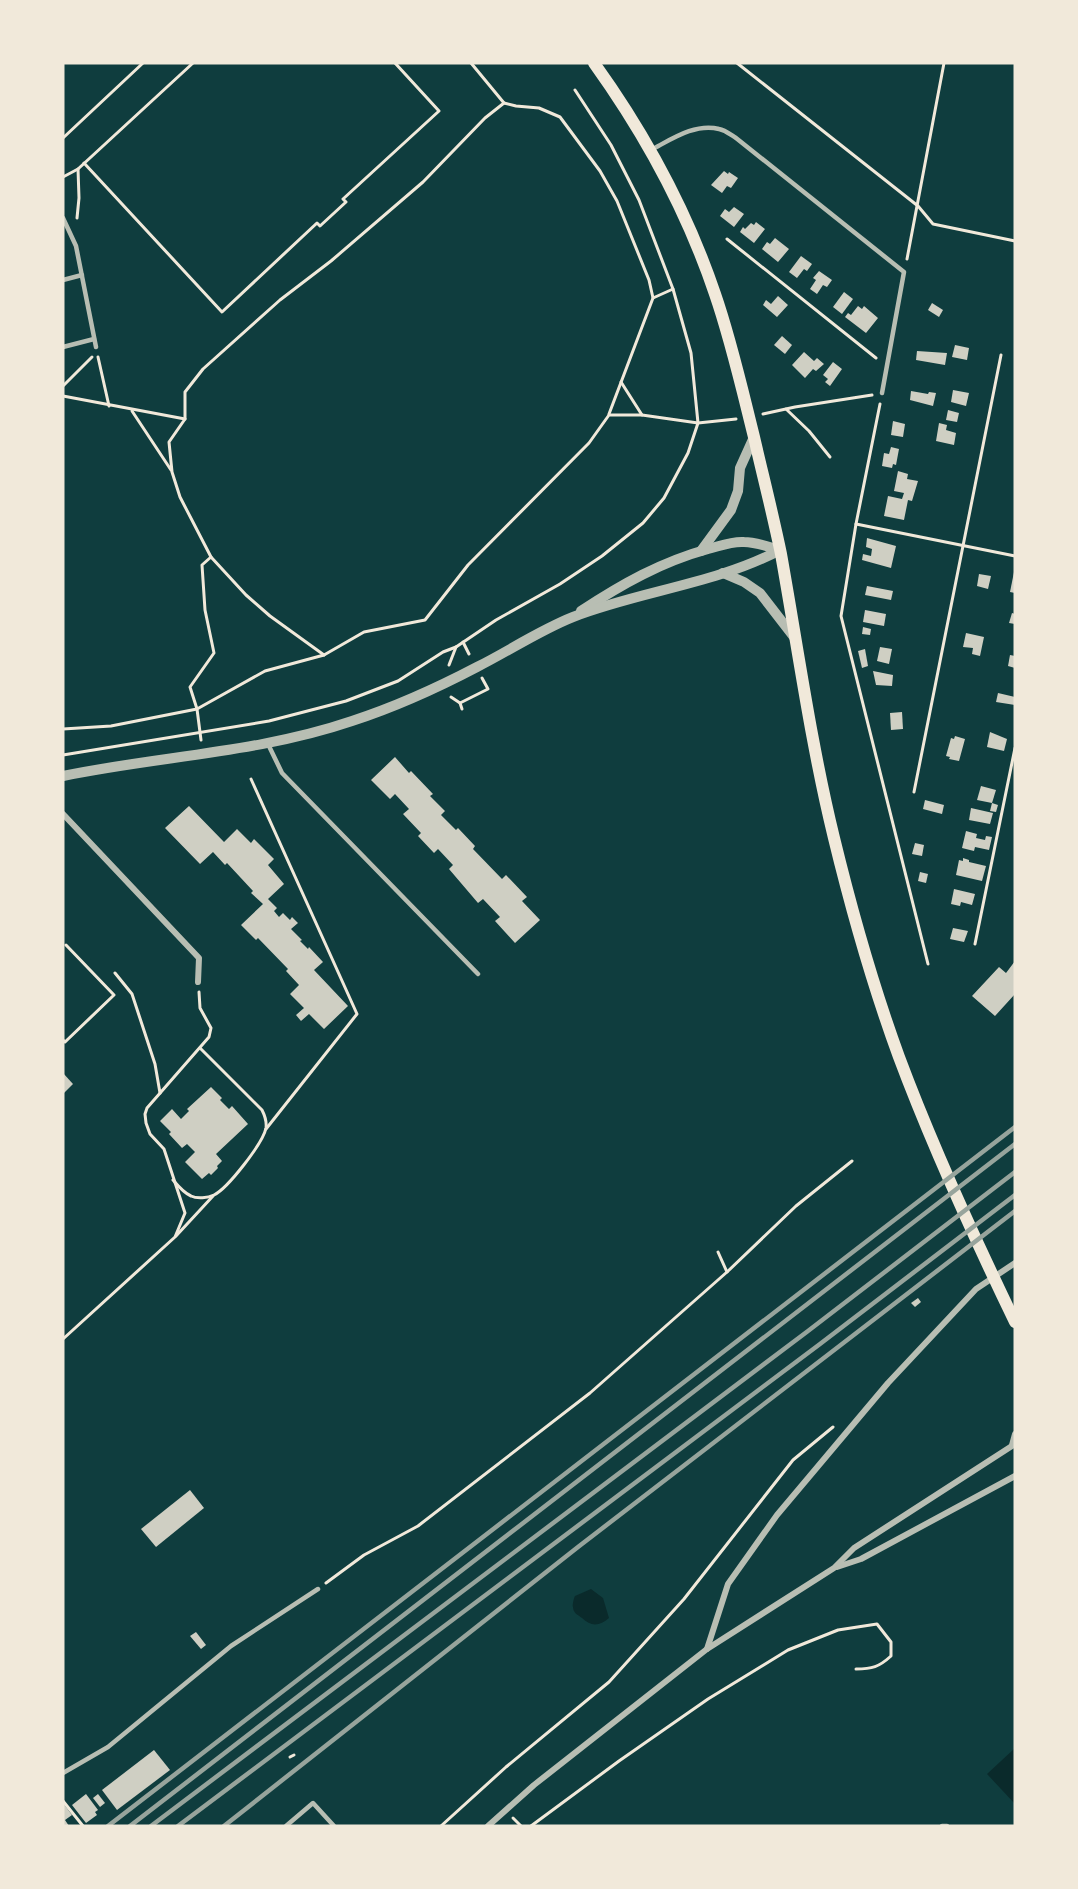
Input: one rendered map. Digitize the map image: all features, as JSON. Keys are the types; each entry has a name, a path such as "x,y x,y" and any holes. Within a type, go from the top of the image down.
{"main road":[{"path":"594,63 651,150 680,206 701,255 721,312 746,402 780,550 815,754 839,858 872,975 908,1079 952,1188 1015,1321"}],"street":[{"path":"701,551 732,510 738,491 740,468 753,435"},
{"path":"63,776 268,744 308,735 377,713 477,668 574,617 607,594 659,565 736,542 747,542 780,550"},
{"path":"574,617 748,567 780,550"},
{"path":"723,573 744,582 760,593 794,637"},
{"path":"63,814 199,958 198,982"},
{"path":"707,1649 728,1584 777,1515 888,1383 976,1289 1015,1263"},
{"path":"488,1826 534,1785 707,1649 834,1568 854,1548 1013,1445 1015,1434"},
{"path":"834,1568 861,1559 1015,1476"}],"lane":[{"path":"651,150 680,134 700,128 720,129 736,138 904,272 882,393"},
{"path":"63,218 73,237 96,347"},
{"path":"63,280 82,275"},
{"path":"63,347 94,339"},
{"path":"268,744 282,773 478,974"},
{"path":"63,1773 108,1747 231,1646 318,1589"},
{"path":"286,1826 312,1803 334,1826"},
{"path":"942,1826 947,1826"}],"path":[{"path":"63,138 143,63"},
{"path":"63,177 78,170 193,63"},
{"path":"84,163 222,312 317,223 320,226 346,202 343,199 439,111 395,63"},
{"path":"63,729 111,726 196,709 265,671 324,655 364,632 425,620 468,565 589,443 609,415 653,298 649,280 617,201 600,171 560,117 540,108 504,103 471,63"},
{"path":"737,63 918,206 933,224 1015,241"},
{"path":"904,272 944,63"},
{"path":"63,755 237,728 306,713 398,681 560,584 625,538 643,523 664,498 688,453 698,423 691,353 659,248 629,178 592,114 575,90"},
{"path":"324,655 254,602 211,557 180,497 172,472 169,442 185,419 185,392 203,369 280,300 331,261 423,182 486,118 504,103"},
{"path":"73,237 80,198 78,170"},
{"path":"728,240 887,367"},
{"path":"653,298 673,289"},
{"path":"63,386 91,358 96,347"},
{"path":"96,347 109,406"},
{"path":"914,792 1001,355"},
{"path":"621,382 642,415"},
{"path":"774,412 882,393 856,524 841,616 928,964"},
{"path":"63,396 185,419"},
{"path":"786,409 809,431 830,458"},
{"path":"131,410 172,472"},
{"path":"609,415 642,415 698,423 723,422"},
{"path":"856,524 1015,556"},
{"path":"203,754 190,687 214,653 205,610 202,565 211,557"},
{"path":"462,709 460,703 488,689 477,668"},
{"path":"975,944 1015,748"},
{"path":"251,779 357,1014 266,1129"},
{"path":"63,1040 65,1042 114,995 66,945"},
{"path":"115,973 132,994 155,1064 160,1093"},
{"path":"175,1237 184,1213 164,1149 150,1134 145,1114 147,1108 209,1037 211,1028 201,1008 198,982"},
{"path":"63,1339 175,1237 223,1189 261,1143 267,1120 262,1110 200,1048"},
{"path":"318,1589 364,1555 418,1526 590,1393 727,1272 796,1206 852,1161"},
{"path":"172,1179 192,1197 214,1196"},
{"path":"718,1252 727,1272"},
{"path":"441,1826 506,1767 609,1682 684,1599 793,1460 836,1425"},
{"path":"531,1826 708,1699 788,1650 838,1629 877,1624 891,1642 891,1656 880,1666 871,1669 856,1669"},
{"path":"63,1801 83,1826"},
{"path":"517,1822 521,1826"}],"water":[{"path":"591,1589 603,1598 609,1618 599,1624 589,1623 573,1609 575,1596"},
{"path":"1015,1748 1015,1804 987,1774"}],"building":[{"path":"724,171 738,178 731,188 727,186 722,193 711,185"},
{"path":"734,207 744,214 734,227 720,216 725,209 729,212"},
{"path":"756,222 765,229 754,243 740,232 743,227 745,229 751,223 754,225"},
{"path":"775,238 789,249 778,262 762,249 767,242 770,244"},
{"path":"801,256 812,264 807,271 804,269 797,278 789,272"},
{"path":"819,271 832,280 827,287 823,285 817,294 810,289 816,280 813,278"},
{"path":"844,292 853,299 842,314 833,307"},
{"path":"778,296 788,305 777,317 763,305 766,300 771,304"},
{"path":"932,303 943,310 939,317 928,310"},
{"path":"858,306 862,309 864,306 878,318 866,333 845,317 848,313 851,315"},
{"path":"782,336 792,345 785,354 774,345"},
{"path":"955,345 969,348 967,360 952,357"},
{"path":"917,351 947,353 945,365 916,360"},
{"path":"804,352 814,361 817,358 824,364 816,371 813,369 805,378 792,365"},
{"path":"833,362 842,369 830,386 825,382 828,379 823,375"},
{"path":"953,390 969,393 966,406 951,402"},
{"path":"911,391 936,393 933,406 910,400"},
{"path":"948,410 959,413 957,422 946,420"},
{"path":"893,421 905,424 903,437 891,435"},
{"path":"939,423 947,425 946,430 956,433 954,445 936,441"},
{"path":"891,447 899,449 896,465 893,464 892,468 882,466 884,453 889,454"},
{"path":"898,471 908,474 907,479 918,481 912,501 908,500 904,520 884,516 888,496 902,499 904,493 894,491"},
{"path":"867,538 896,546 891,568 862,560 863,554 871,556 872,549 866,547"},
{"path":"1015,572 1015,593 1010,592"},
{"path":"979,574 991,576 988,589 977,586"},
{"path":"867,586 893,591 891,600 865,595"},
{"path":"865,610 886,614 884,626 863,622"},
{"path":"1012,613 1015,614 1015,624 1009,623"},
{"path":"863,627 871,629 870,635 862,634"},
{"path":"966,633 984,637 980,656 972,654 973,648 963,647"},
{"path":"880,647 892,649 889,664 877,661"},
{"path":"865,649 868,666 862,668 858,651"},
{"path":"1010,655 1015,656 1015,668 1008,666"},
{"path":"873,671 893,675 892,686 876,685"},
{"path":"998,693 1015,697 1015,705 996,702"},
{"path":"902,712 903,729 891,730 890,713"},
{"path":"990,732 1007,739 1004,751 987,747"},
{"path":"955,736 965,739 959,761 946,756 951,738 954,739"},
{"path":"395,757 433,794 430,796 445,811 441,815 456,830 458,828 475,846 473,849 502,879 506,875 527,897 522,901 540,920 515,943 495,921 500,917 483,899 478,903 449,869 453,865 438,849 434,853 418,836 421,833 403,814 409,809 395,794 390,799 371,780"},
{"path":"981,786 996,790 992,803 977,800"},
{"path":"925,800 944,805 942,814 923,809"},
{"path":"992,803 998,805 996,812 990,811"},
{"path":"189,806 224,842 237,829 251,843 254,839 274,859 268,865 284,884 268,899 277,908 274,911 279,917 283,913 290,920 292,917 298,923 291,929 302,940 300,941 323,962 314,970 348,1006 324,1029 309,1014 301,1021 296,1015 304,1008 290,994 299,985 286,971 288,969 258,938 256,940 241,925 263,904 251,893 253,891 227,863 225,865 213,852 200,864 165,828"},
{"path":"971,808 993,813 990,824 969,820"},
{"path":"966,831 977,834 976,838 985,840 986,836 992,837 989,850 975,847 974,851 962,848"},
{"path":"915,843 924,845 922,856 912,854"},
{"path":"963,858 969,862 986,866 982,881 956,875 959,860 963,861"},
{"path":"920,872 928,874 926,883 918,881"},
{"path":"954,889 975,894 972,905 961,902 960,906 951,904"},
{"path":"953,928 968,931 964,942 950,939"},
{"path":"1015,961 1015,994 995,1016 972,996 999,967 1006,973"},
{"path":"63,1073 73,1084 63,1094"},
{"path":"211,1087 229,1109 232,1106 248,1124 216,1154 222,1161 211,1175 209,1173 202,1179 185,1162 195,1152 187,1144 182,1148 160,1121 172,1109 181,1119 189,1111 187,1109"},
{"path":"918,1298 921,1302 915,1307 911,1303"},
{"path":"190,1490 204,1508 156,1547 141,1529"},
{"path":"196,1632 206,1645 201,1649 190,1636"},
{"path":"154,1750 170,1770 117,1810 102,1790"},
{"path":"86,1794 98,1810 95,1812 97,1815 86,1823 72,1805"},
{"path":"98,1794 105,1803 100,1807 93,1798"},
{"path":"63,1803 72,1815 65,1820 69,1826 63,1826"}],"railway":[{"path":"108,1826 1015,1127"},
{"path":"130,1826 1015,1144"},
{"path":"151,1826 808,1331 1015,1172"},
{"path":"178,1826 1015,1195"},
{"path":"224,1826 578,1547 1015,1211"}]}
